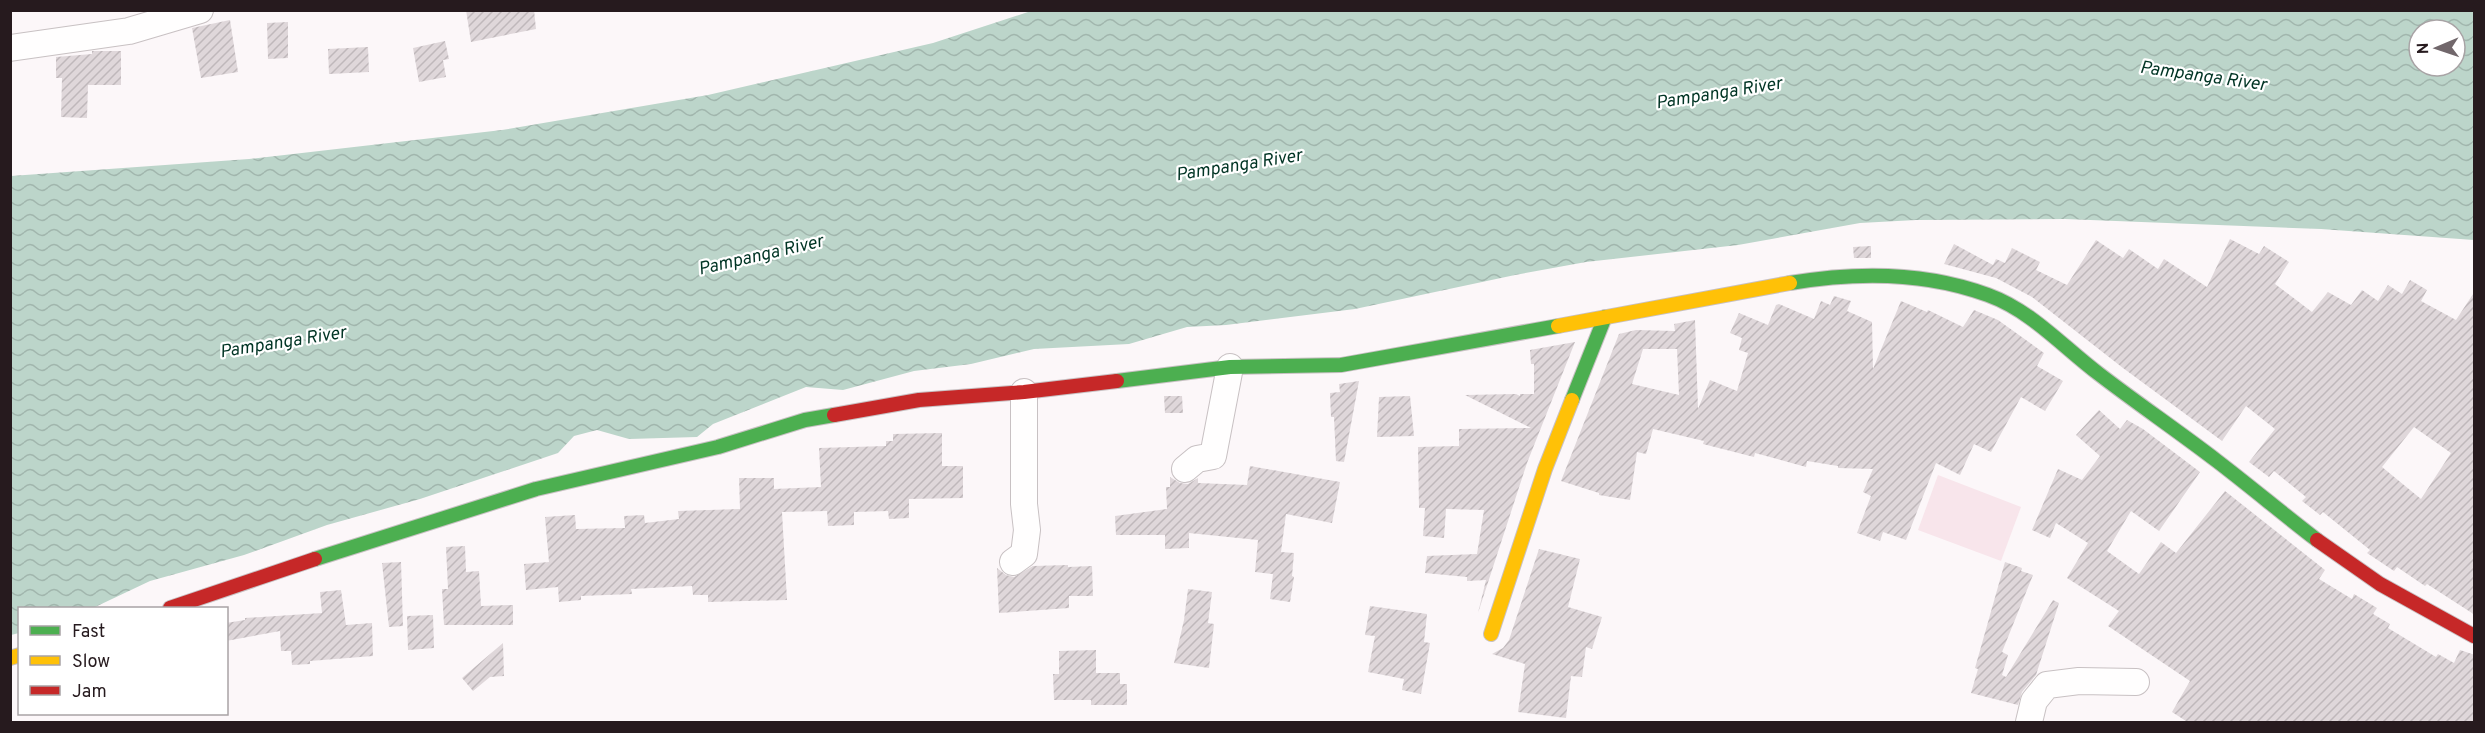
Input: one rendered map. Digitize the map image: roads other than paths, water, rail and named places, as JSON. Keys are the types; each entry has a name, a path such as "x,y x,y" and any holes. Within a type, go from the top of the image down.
{"street":[{"path":"10,48 129,31 200,10"},
{"path":"176,607 282,569 536,489 718,447 805,420 919,400 1024,392 1230,367 1341,365 1820,278 1899,276 1956,285 1992,296 2027,315 2105,378 2169,423 2348,563 2430,613 2475,636"},
{"path":"1491,634 1545,469 1605,317"},
{"path":"1185,469 1197,459 1214,456 1230,367"},
{"path":"1013,562 1024,554 1027,531 1024,504 1024,392"},
{"path":"2029,723 2034,700 2046,685 2079,681 2136,682"}],"water":[{"name":"Pampanga River","path":"1031,11 2474,11 2474,240 2321,229 2065,219 1916,220 1860,223 1738,245 1586,262 1355,309 1226,325 1187,327 1129,344 1034,349 971,364 914,371 843,390 806,387 713,424 697,437 629,439 597,430 574,436 558,453 420,499 327,525 244,555 150,581 95,607 18,607 18,633 11,635 11,176 249,159 502,130 708,95 933,43"}]}
